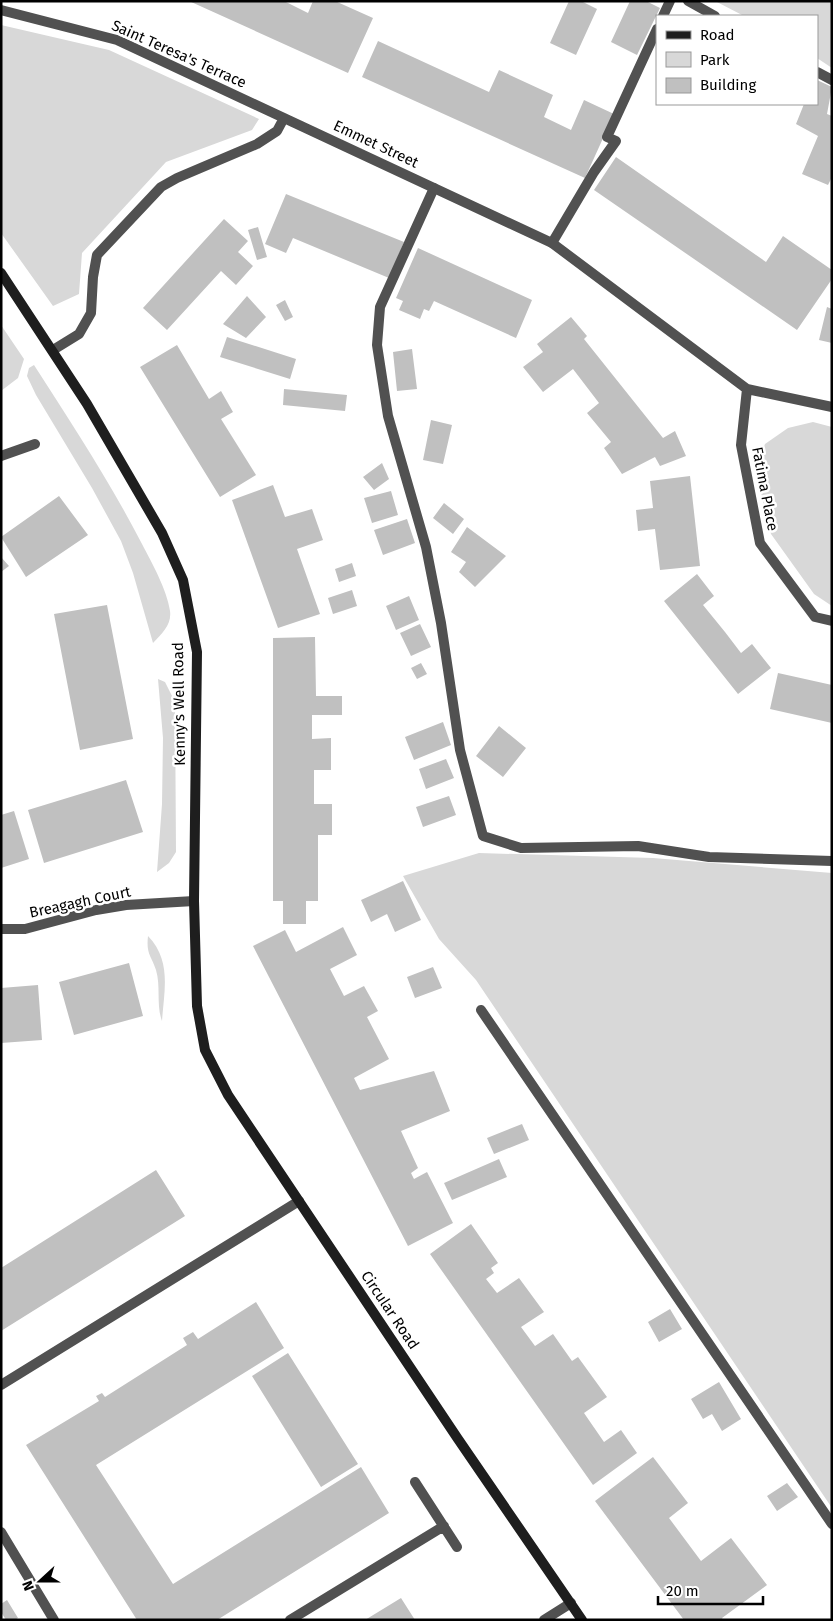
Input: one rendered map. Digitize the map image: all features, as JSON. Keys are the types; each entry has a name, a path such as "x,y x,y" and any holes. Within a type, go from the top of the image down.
{"main road":[{"name":"Kenny's Well Road","path":"1,272 87,404 162,533 183,580 197,652 194,901 197,1006"},
{"name":"Circular Road","path":"197,1006 205,1050 228,1095 458,1439 582,1620"}],"street":[{"path":"663,15 670,1"},
{"path":"688,1 713,15"},
{"name":"Saint Teresa's Terrace","path":"1,10 117,40 284,118"},
{"path":"552,244 594,172 616,141 607,137 656,31"},
{"path":"818,73 832,80"},
{"path":"53,350 79,334 91,313 93,277 97,255 161,187 257,144 277,131 284,118"},
{"name":"Emmet Street","path":"284,118 552,244 747,389"},
{"path":"434,188 380,307 377,345 388,416 426,547 441,623 460,750 483,836 521,848 638,846 709,857 832,861"},
{"path":"747,389 832,407"},
{"name":"Fatima Place","path":"747,389 741,445 760,543 815,616 832,621"},
{"path":"1,456 35,444"},
{"name":"Breagagh Court","path":"1,929 24,929 96,910 126,905 194,901"},
{"path":"481,1010 832,1524"},
{"path":"1,1385 299,1201"},
{"path":"415,1482 458,1547"},
{"path":"290,1620 444,1526"},
{"path":"1,1532 54,1620"},
{"path":"544,1620 571,1603"}],"green space":[{"path":"715,1 832,1 832,68 818,59 818,15 742,15"},
{"path":"1,25 109,50 259,119 252,130 166,162 82,253 79,294 53,306 1,233"},
{"path":"1,325 24,359 18,378 1,391"},
{"path":"34,365 117,498 162,586 170,616 166,628 153,643 133,573 121,541 92,488 36,395 27,376 29,368"},
{"path":"813,422 832,427 832,606 814,594 771,534 755,468 765,444 788,428"},
{"path":"158,679 165,682 175,702 176,852 169,863 157,872 162,804 163,738"},
{"path":"479,853 653,858 832,873 832,1508 476,980 439,939 403,876"},
{"path":"148,936 156,946 164,966 165,988 162,1021 159,1009 156,970 148,951"}],"building":[{"path":"189,1 284,1 308,13 313,1 335,1 373,18 348,73"},
{"path":"569,1 581,1 597,9 576,55 550,43"},
{"path":"630,1 646,1 660,8 637,55 611,42"},
{"path":"378,41 489,92 499,70 553,95 544,117 571,130 584,100 614,114 585,178 362,77"},
{"path":"818,80 832,87 827,114 832,116 832,177 828,185 802,174 818,136 796,124 804,105 818,105"},
{"path":"616,157 766,262 783,236 832,270 832,279 797,330 594,190"},
{"path":"286,194 404,242 389,278 293,238 286,253 265,244"},
{"path":"224,219 248,241 238,252 253,266 236,285 221,271 167,330 143,308"},
{"path":"258,227 267,257 257,260 248,230"},
{"path":"418,248 532,300 516,338 434,301 429,311 424,309 420,319 399,310 403,301 396,298"},
{"path":"247,296 266,317 246,338 223,324"},
{"path":"285,300 293,317 285,321 276,305"},
{"path":"827,307 832,309 832,343 819,340"},
{"path":"571,317 587,336 584,339 663,438 675,431 686,456 660,466 655,457 622,474 604,448 611,442 587,413 599,403 573,369 543,392 523,367 543,352 537,344"},
{"path":"227,337 296,359 290,379 220,357"},
{"path":"177,345 209,399 221,391 233,412 221,419 256,475 220,497 140,367"},
{"path":"412,349 417,389 397,391 393,352"},
{"path":"284,389 347,395 345,411 283,405"},
{"path":"431,420 452,425 443,464 423,460"},
{"path":"382,463 389,479 374,490 363,477"},
{"path":"690,476 700,566 660,570 655,529 638,531 636,510 653,508 650,481"},
{"path":"273,485 285,517 312,509 323,540 297,549 320,614 278,628 232,500"},
{"path":"391,491 398,515 372,523 364,498"},
{"path":"59,496 88,535 26,577 1,537"},
{"path":"444,503 464,519 453,534 433,518"},
{"path":"407,519 415,543 383,555 374,530"},
{"path":"467,527 506,556 475,587 459,572 466,562 451,552"},
{"path":"1,557 9,566 1,572"},
{"path":"352,563 356,576 339,582 335,569"},
{"path":"697,574 714,596 703,605 741,653 752,644 771,668 738,694 664,601"},
{"path":"352,590 357,606 333,614 328,598"},
{"path":"409,596 419,620 396,630 386,606"},
{"path":"107,605 133,739 80,750 54,614"},
{"path":"420,624 431,647 411,656 400,633"},
{"path":"315,637 316,696 342,696 342,715 312,715 312,739 331,738 331,770 314,770 314,804 332,804 332,835 318,835 318,901 306,901 306,924 283,924 283,901 273,901 273,638"},
{"path":"421,663 427,674 417,679 411,668"},
{"path":"778,673 832,685 832,723 770,709"},
{"path":"443,722 451,745 414,760 405,737"},
{"path":"499,726 526,748 503,777 476,756"},
{"path":"446,759 454,778 426,789 419,769"},
{"path":"126,780 143,832 44,863 28,810"},
{"path":"449,796 456,815 423,827 416,807"},
{"path":"14,811 29,859 1,868 1,815"},
{"path":"403,881 421,920 395,932 387,914 371,922 361,900"},
{"path":"343,927 357,955 330,969 344,996 364,986 378,1011 367,1017 389,1059 354,1078 360,1090 434,1071 450,1111 401,1131 418,1168 411,1173 414,1179 427,1172 453,1223 408,1246 253,946 285,930 296,952"},
{"path":"129,963 143,1016 74,1035 59,982"},
{"path":"433,967 442,988 415,998 407,977"},
{"path":"38,985 42,1040 1,1043 1,988"},
{"path":"522,1124 529,1140 494,1154 487,1138"},
{"path":"499,1159 507,1177 452,1200 444,1183"},
{"path":"156,1170 185,1216 1,1331 1,1268"},
{"path":"471,1224 498,1263 491,1268 494,1273 486,1279 497,1293 519,1278 544,1312 521,1327 535,1346 553,1334 572,1361 578,1357 607,1397 584,1413 604,1442 621,1430 637,1453 593,1485 430,1254"},
{"path":"256,1302 284,1348 96,1465 173,1584 361,1467 389,1513 217,1620 137,1620 26,1445 99,1401 96,1396 102,1393 105,1397 187,1345 183,1338 193,1332 198,1339"},
{"path":"670,1309 682,1329 659,1342 648,1322"},
{"path":"288,1353 358,1464 321,1487 252,1376"},
{"path":"719,1382 741,1419 722,1431 712,1414 703,1419 691,1399"},
{"path":"653,1457 688,1503 669,1518 701,1561 731,1538 767,1585 722,1618 723,1620 684,1620 595,1501"},
{"path":"787,1483 798,1497 777,1511 767,1496"},
{"path":"401,1598 415,1620 365,1620"},
{"path":"7,1600 18,1618 15,1620 6,1620 1,1612 1,1604"}]}
